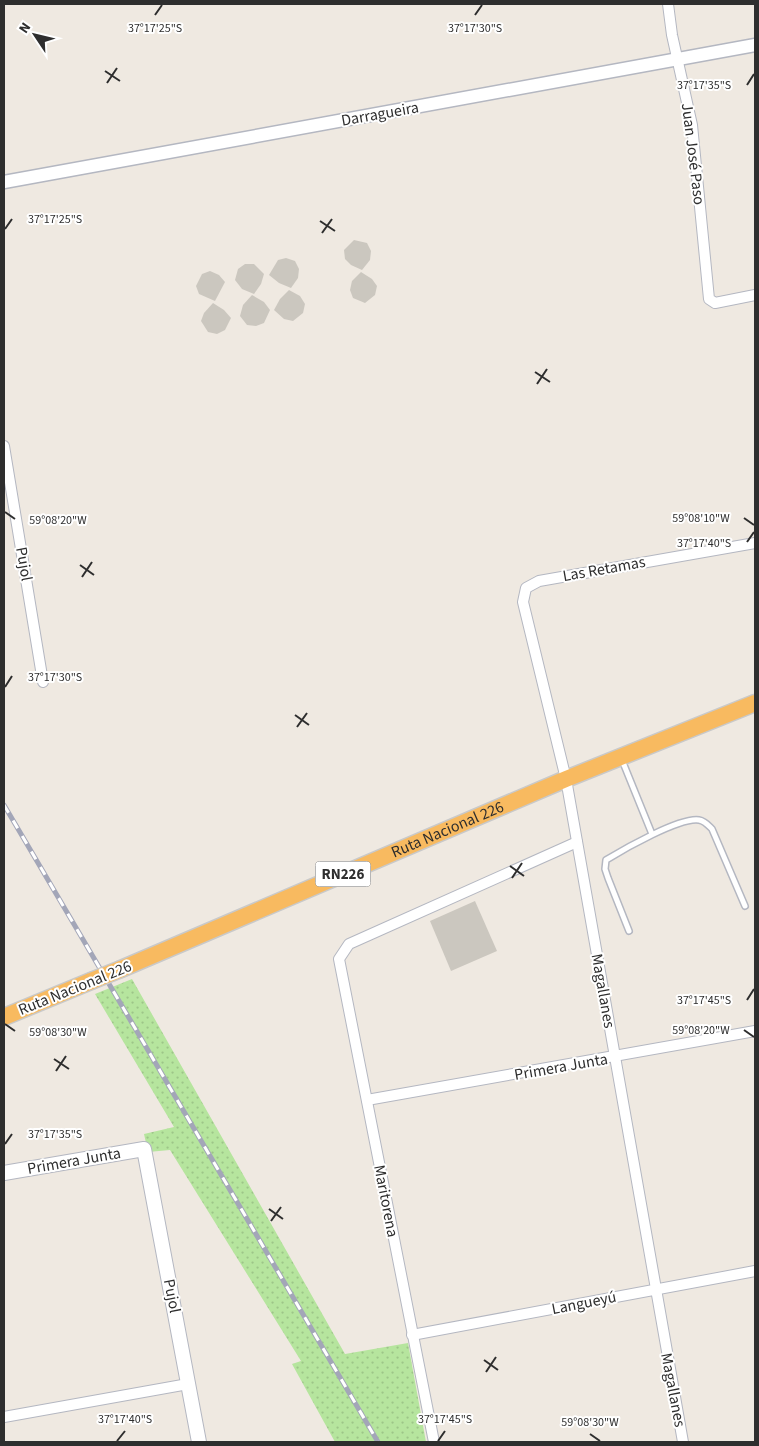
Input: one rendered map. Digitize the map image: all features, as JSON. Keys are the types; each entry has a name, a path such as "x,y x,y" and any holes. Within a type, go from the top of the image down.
{"highway":[{"name":"Ruta Nacional 226","path":"4,1017 621,757 755,703"}],"main road":[{"name":"Primera Junta","path":"4,1174 144,1149"},
{"name":"Pujol","path":"144,1149 199,1442"}],"street":[{"name":"Juan José Paso","path":"668,4 692,125 709,299 715,303 755,294"},
{"name":"Darragueira","path":"4,182 755,45"},
{"name":"Pujol","path":"4,446 43,682"},
{"name":"Las Retamas","path":"523,602 526,588 539,581 755,543"},
{"name":"Magallanes","path":"523,602 566,780 654,1290 683,1442"},
{"name":"Maritorena","path":"434,1442 339,959 349,944 577,842"},
{"name":"Primera Junta","path":"367,1100 755,1032"},
{"name":"Langueyú","path":"412,1335 755,1271"},
{"path":"4,1417 188,1384"}],"lane":[{"path":"621,757 652,834"},
{"path":"628,931 605,869 606,860 652,834 698,820 706,822 712,829 745,906"}],"green space":[{"path":"132,979 345,1354 408,1343 426,1442 335,1442 292,1364 301,1361 170,1150 148,1152 144,1134 174,1127 95,994"}],"building":[{"path":"354,240 367,243 371,251 370,260 362,270 351,265 345,259 344,250"},
{"path":"286,258 295,261 299,269 298,278 291,288 279,283 269,275 278,260"},
{"path":"245,264 254,264 264,274 261,284 254,294 242,289 235,280 238,269"},
{"path":"210,271 219,275 225,282 215,301 199,294 196,286 202,274"},
{"path":"361,272 372,279 377,286 375,295 365,303 353,298 350,290 352,281"},
{"path":"289,290 300,296 305,304 303,313 293,321 284,319 274,310 280,299"},
{"path":"252,295 264,302 270,310 264,323 256,326 247,325 240,316 243,305"},
{"path":"213,303 224,310 231,318 225,330 217,334 208,332 201,321 204,313"},
{"path":"475,901 497,951 451,971 430,921"}],"railway":[{"path":"4,805 378,1442"}]}
